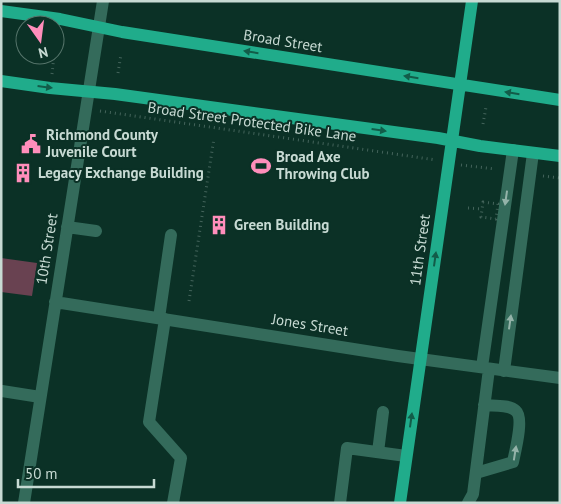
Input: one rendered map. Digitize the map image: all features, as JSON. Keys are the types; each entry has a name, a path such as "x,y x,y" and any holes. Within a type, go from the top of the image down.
{"main road":[{"name":"11th Street","path":"400,503 472,1"},
{"name":"Broad Street","path":"1,11 60,19 122,32 560,100"},
{"path":"1,81 88,91 560,156"}],"street":[{"name":"10th Street","path":"24,503 103,1"},
{"path":"472,500 484,405 485,368 513,150"},
{"path":"504,371 533,153"},
{"path":"67,227 96,231"},
{"path":"171,235 149,422 180,458 173,503"},
{"name":"Jones Street","path":"55,302 421,359 560,378"},
{"path":"2,391 40,397"},
{"path":"476,473 513,462 519,424 519,416 516,411 509,407 484,405"},
{"path":"378,452 383,412"},
{"path":"340,503 347,448 406,456"}],"path":[{"path":"118,73 121,54"},
{"path":"52,75 53,65"},
{"path":"483,124 486,107"},
{"name":"Broad Street Protected Bike Lane","path":"86,108 510,171"},
{"path":"189,301 214,138"},
{"path":"530,174 560,178"},
{"path":"468,208 483,210"}],"shaded area":[{"path":"1,258 37,263 32,296 1,292"}],"place":[{"name":"Richmond County Juvenile Court","path":"31,144"},
{"name":"Broad Axe Throwing Club","path":"261,166"},
{"name":"Legacy Exchange Building","path":"23,173"},
{"name":"Green Building","path":"219,225"}]}
